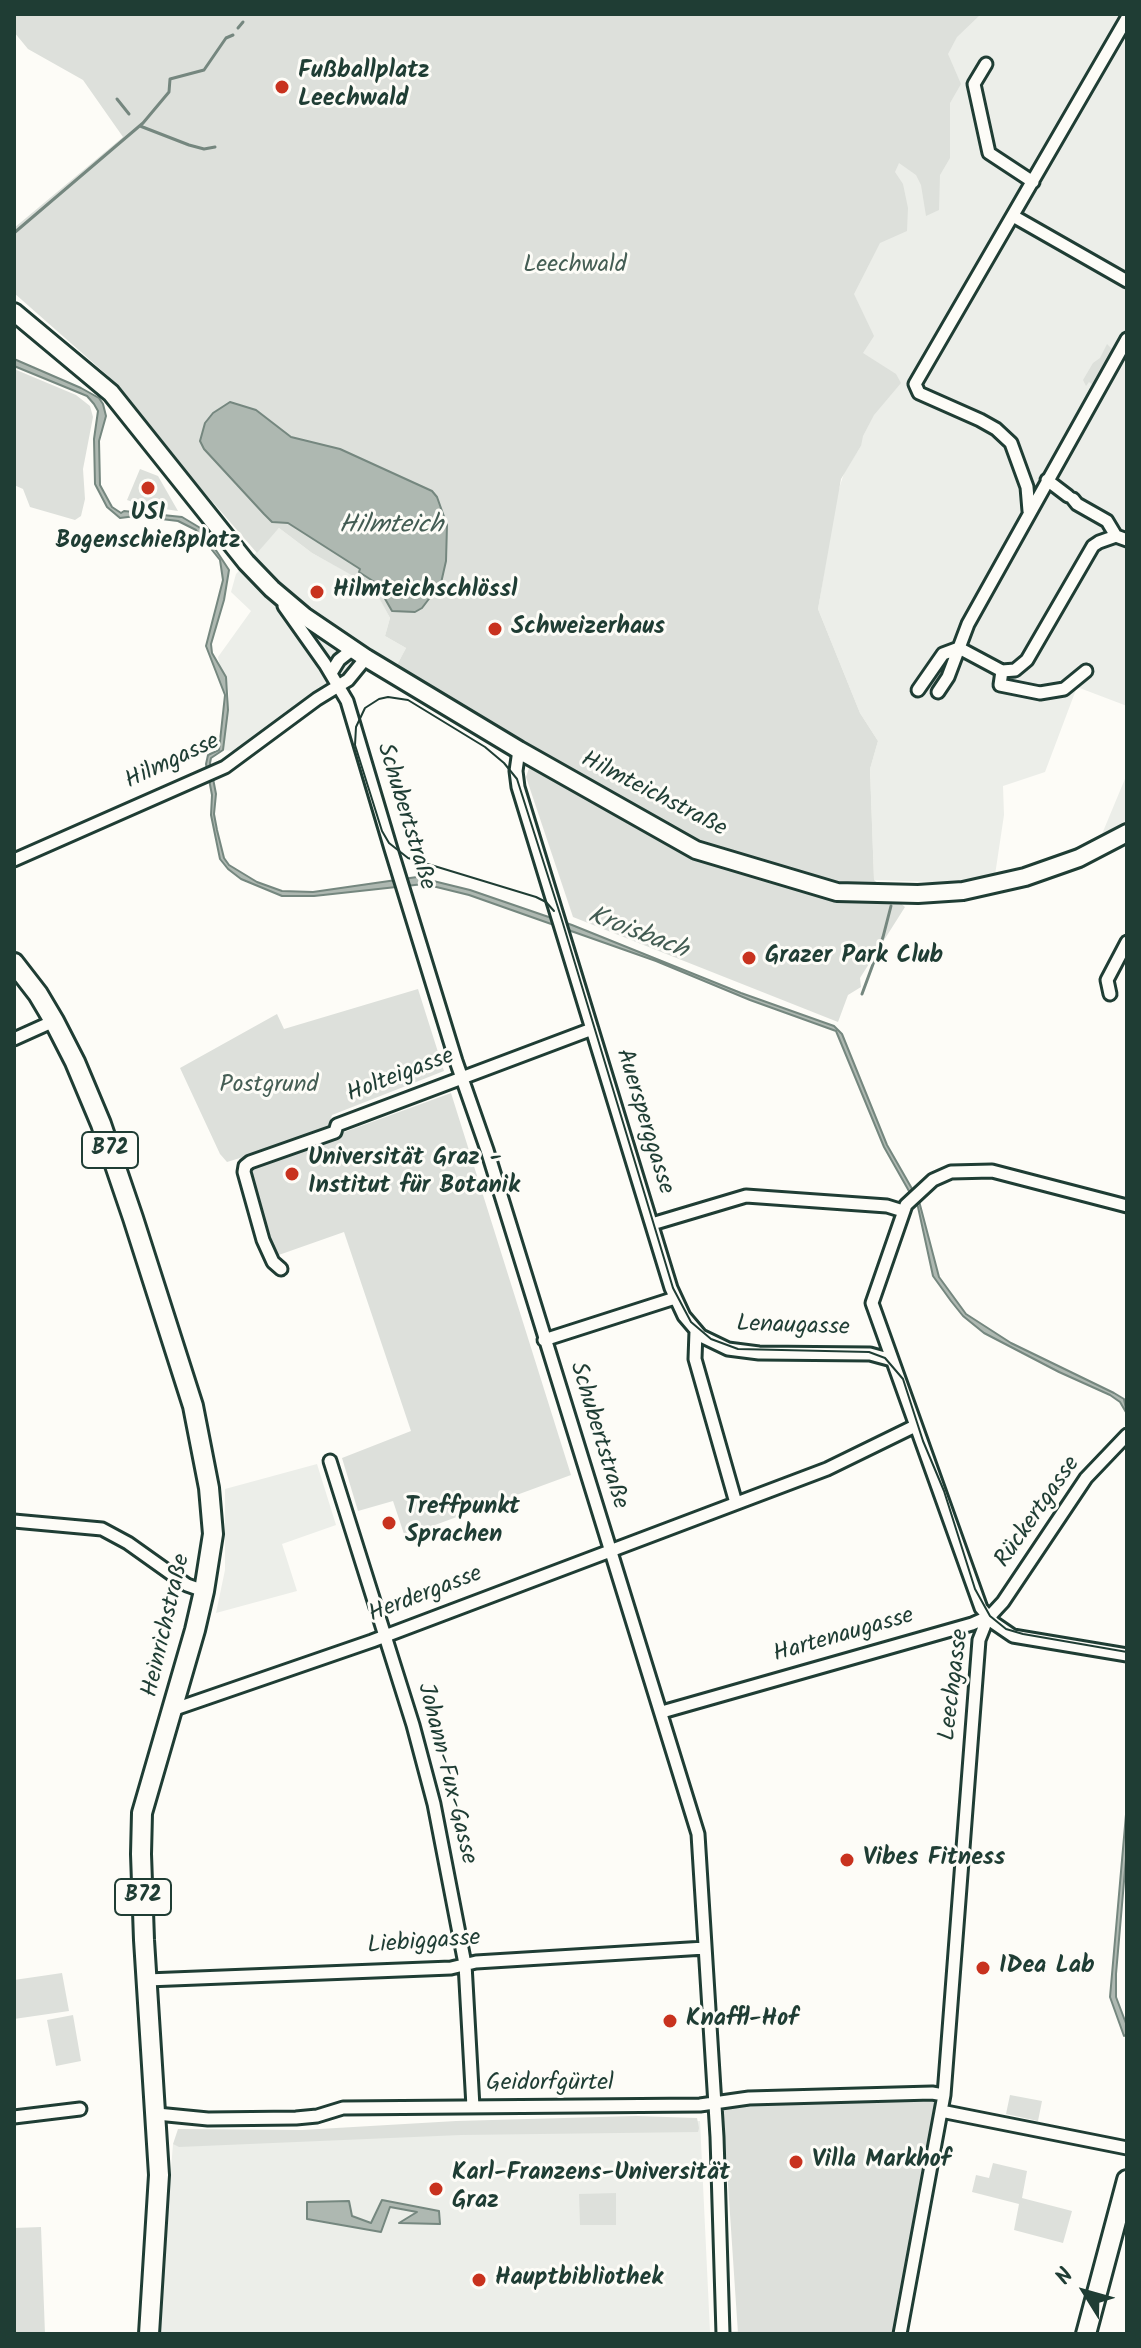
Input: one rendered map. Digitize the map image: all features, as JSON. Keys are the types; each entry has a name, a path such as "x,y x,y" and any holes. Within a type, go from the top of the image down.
{"main road":[{"name":"Hilmteichstraße","path":"14,300 40,324 52,342"},
{"name":"Hilmteichstraße","path":"14,312 111,393 240,555 272,589 304,616 360,654 519,750 696,850 837,892 918,894 975,889 1051,869 1126,835"},
{"name":"Heinrichstraße","path":"14,963 54,1021 101,1124 193,1406 208,1474 213,1534 204,1591 142,1813 141,1854 159,2175 149,2334"},
{"path":"1086,2334 1127,2180"}],"street":[{"path":"1029,511 1027,487 1011,443 980,420 919,393 915,384 1127,18"},
{"path":"986,64 974,84 989,153 1033,182"},
{"path":"1013,216 1127,281"},
{"path":"938,692 948,677 968,624 1127,339"},
{"path":"1047,480 1077,504 1107,521 1122,538"},
{"path":"918,690 943,654 959,648 1002,671 1015,670 1027,660 1087,554 1099,542 1122,538"},
{"name":"Schubertstraße","path":"272,589 347,701 698,1834 714,2103 723,2334"},
{"path":"331,673 339,660 360,654"},
{"path":"339,685 348,680 360,654"},
{"path":"1002,671 1000,685 1040,693 1064,689 1086,671"},
{"name":"Hilmgasse","path":"14,860 215,771 339,685"},
{"name":"Auersperggasse","path":"519,750 516,771 518,787 675,1298 696,1331 695,1359 736,1503"},
{"path":"1110,994 1107,980 1127,942"},
{"path":"14,1039 54,1021"},
{"name":"Holteigasse","path":"281,1269 273,1262 263,1240 244,1172 250,1162 335,1132 337,1125 592,1029"},
{"path":"652,1224 746,1196 906,1206 933,1180 951,1172 992,1171 1127,1206"},
{"name":"Leechgasse","path":"900,2334 944,2095 979,1640 988,1617 977,1601 941,1489 915,1426 872,1303 906,1206"},
{"path":"544,1340 675,1298"},
{"name":"Lenaugasse","path":"696,1331 716,1345 742,1351 870,1354 892,1360"},
{"name":"Herdergasse","path":"172,1710 384,1636 832,1467 915,1426"},
{"name":"Rückertgasse","path":"988,1617 1003,1602 1086,1478 1127,1435"},
{"name":"Johann-Fux-Gasse","path":"330,1461 413,1725 434,1804 465,1964 473,2107"},
{"path":"14,1521 102,1529 128,1543 187,1585 204,1591"},
{"path":"988,1617 1013,1636 1127,1655"},
{"name":"Hartenaugasse","path":"662,1712 988,1617"},
{"name":"Liebiggasse","path":"147,1980 451,1968 465,1964 705,1948"},
{"name":"Geidorfgürtel","path":"157,2114 208,2119 296,2118 343,2108 714,2103 749,2098 944,2095"},
{"path":"14,2117 80,2109"},
{"path":"941,2111 1127,2148"}],"shaded area":[{"path":"558,14 1127,14 1127,706 1077,687 1045,772 1003,786 1004,815 995,875 963,883 874,880 870,769 878,741 860,713 818,609 837,495 844,473 861,446"},
{"path":"279,528 312,553 373,586 390,618 385,636 406,648 397,665 388,659 313,693 235,751 223,750 229,695 218,657 251,611 231,592 236,574"},
{"path":"1127,774 1127,822 1102,834"},
{"path":"317,1464 336,1525 282,1544 297,1591 216,1613 225,1570 225,1489"},
{"name":"Karl-Franzens-Universität Graz","path":"700,2121 710,2332 738,2331 738,2334 158,2334 173,2144"}],"green space":[{"name":"Leechwald","path":"14,14 981,14 957,37 948,54 961,84 950,103 950,158 940,175 939,210 926,216 921,185 916,175 899,163 895,172 903,184 908,208 907,231 880,243 854,294 874,336 863,353 896,374 901,383 874,415 861,446 841,479 818,609 860,713 878,741 870,769 874,880 905,907 860,978 861,987 848,995 838,1022 573,917 526,777 529,768 496,727 397,665 406,648 385,636 390,618 373,587 312,553 279,528 257,553 107,375 14,293 14,228 123,137 83,80 28,49 14,32"},
{"path":"1107,344 1113,352 1093,385 1089,382 1086,386 1083,380"},
{"path":"14,369 76,395 90,406 93,417 83,469 85,499 81,516 75,520 30,507 23,489 14,485"},
{"name":"USI Bogenschießplatz","path":"140,469 158,476 178,511 127,500"},
{"name":"Postgrund","path":"418,989 444,1071 332,1115 328,1128 289,1143 227,1162 220,1154 180,1068 277,1014 284,1029"},
{"path":"451,1093 571,1475 435,1525 437,1532 407,1543 393,1501 358,1511 342,1458 411,1431 344,1232 273,1257 246,1168"},
{"path":"62,1973 69,2011 14,2019 14,1980"},
{"path":"73,2015 81,2061 56,2066 47,2020"},
{"path":"932,2093 935,2106 910,2264 894,2334 738,2334 723,2109 725,2100"},
{"path":"1010,2095 1042,2101 1038,2121 1006,2114"},
{"path":"636,2116 697,2118 699,2128 698,2132 461,2135 179,2147 173,2144 178,2129 302,2130 456,2121"},
{"path":"993,2163 1027,2171 1022,2198 1072,2211 1063,2243 1014,2230 1019,2204 972,2192 976,2175 989,2178"},
{"path":"616,2193 616,2225 580,2225 579,2194"},
{"path":"41,2227 45,2334 14,2334 14,2228"}],"water":[{"name":"Kroisbach","path":"14,359 81,388 99,398 103,404 106,416 99,441 100,485 112,507 121,513 182,517 202,529 229,570 211,644 212,653 226,677 228,710 223,750 211,758 210,763 216,794 214,814 224,858 229,865 257,882 282,891 313,892 417,877 470,890 572,925 741,993 834,1026 842,1034 887,1145 919,1201 939,1277 966,1314 1011,1343 1124,1399 1127,1414 1120,1402 1110,1395 984,1333 963,1316 951,1301 933,1276 918,1207 884,1147 836,1031 656,961 469,895 424,884 314,896 282,896 241,879 228,869 220,859 211,815 212,795 206,764 208,755 219,750 225,695 206,646 223,580 220,560 196,530 178,521 136,516 120,518 107,507 95,484 94,439 98,411 94,404 87,396 14,366"},
{"name":"Hilmteich","path":"230,402 256,410 291,437 340,449 432,491 447,525 446,561 441,583 422,608 415,612 392,611 376,583 359,572 360,569 288,523 272,522 264,514 200,441 205,423 213,413"},
{"path":"1127,1803 1127,1847 1116,1974 1116,1997 1127,2026 1124,2036 1110,1997"},
{"path":"382,2200 439,2211 440,2224 399,2223 417,2212 390,2207 381,2232 307,2219 307,2202 349,2201 352,2216 371,2223"}],"waterway":[{"path":"238,28 243,22"},
{"path":"14,233 143,123 169,92 170,79 204,70 226,38 233,35"},
{"path":"117,99 129,114"},
{"path":"140,126 189,145 204,149 215,147"},
{"path":"862,994 891,906"}],"tram line":[{"path":"554,911 536,897 408,858 389,843 382,831 355,745 356,727 365,708 388,697 408,700 485,747 517,779 673,1288 691,1322 711,1339 738,1349 869,1352 885,1358 903,1379 923,1441 944,1491 975,1589 990,1616 1006,1629 1023,1634 1127,1652"}],"place":[{"name":"Fußballplatz Leechwald","path":"282,87"},
{"name":"USI Bogenschießplatz","path":"148,488"},
{"name":"Hilmteichschlössl","path":"317,592"},
{"name":"Schweizerhaus","path":"495,629"},
{"name":"Grazer Park Club","path":"749,958"},
{"name":"Universität Graz - Institut für Botanik","path":"292,1174"},
{"name":"Treffpunkt Sprachen","path":"389,1523"},
{"name":"Vibes Fitness","path":"847,1860"},
{"name":"IDea Lab","path":"983,1968"},
{"name":"Knaffl-Hof","path":"670,2021"},
{"name":"Villa Markhof","path":"796,2162"},
{"name":"Karl-Franzens-Universität Graz","path":"436,2189"},
{"name":"Hauptbibliothek","path":"479,2280"}]}
